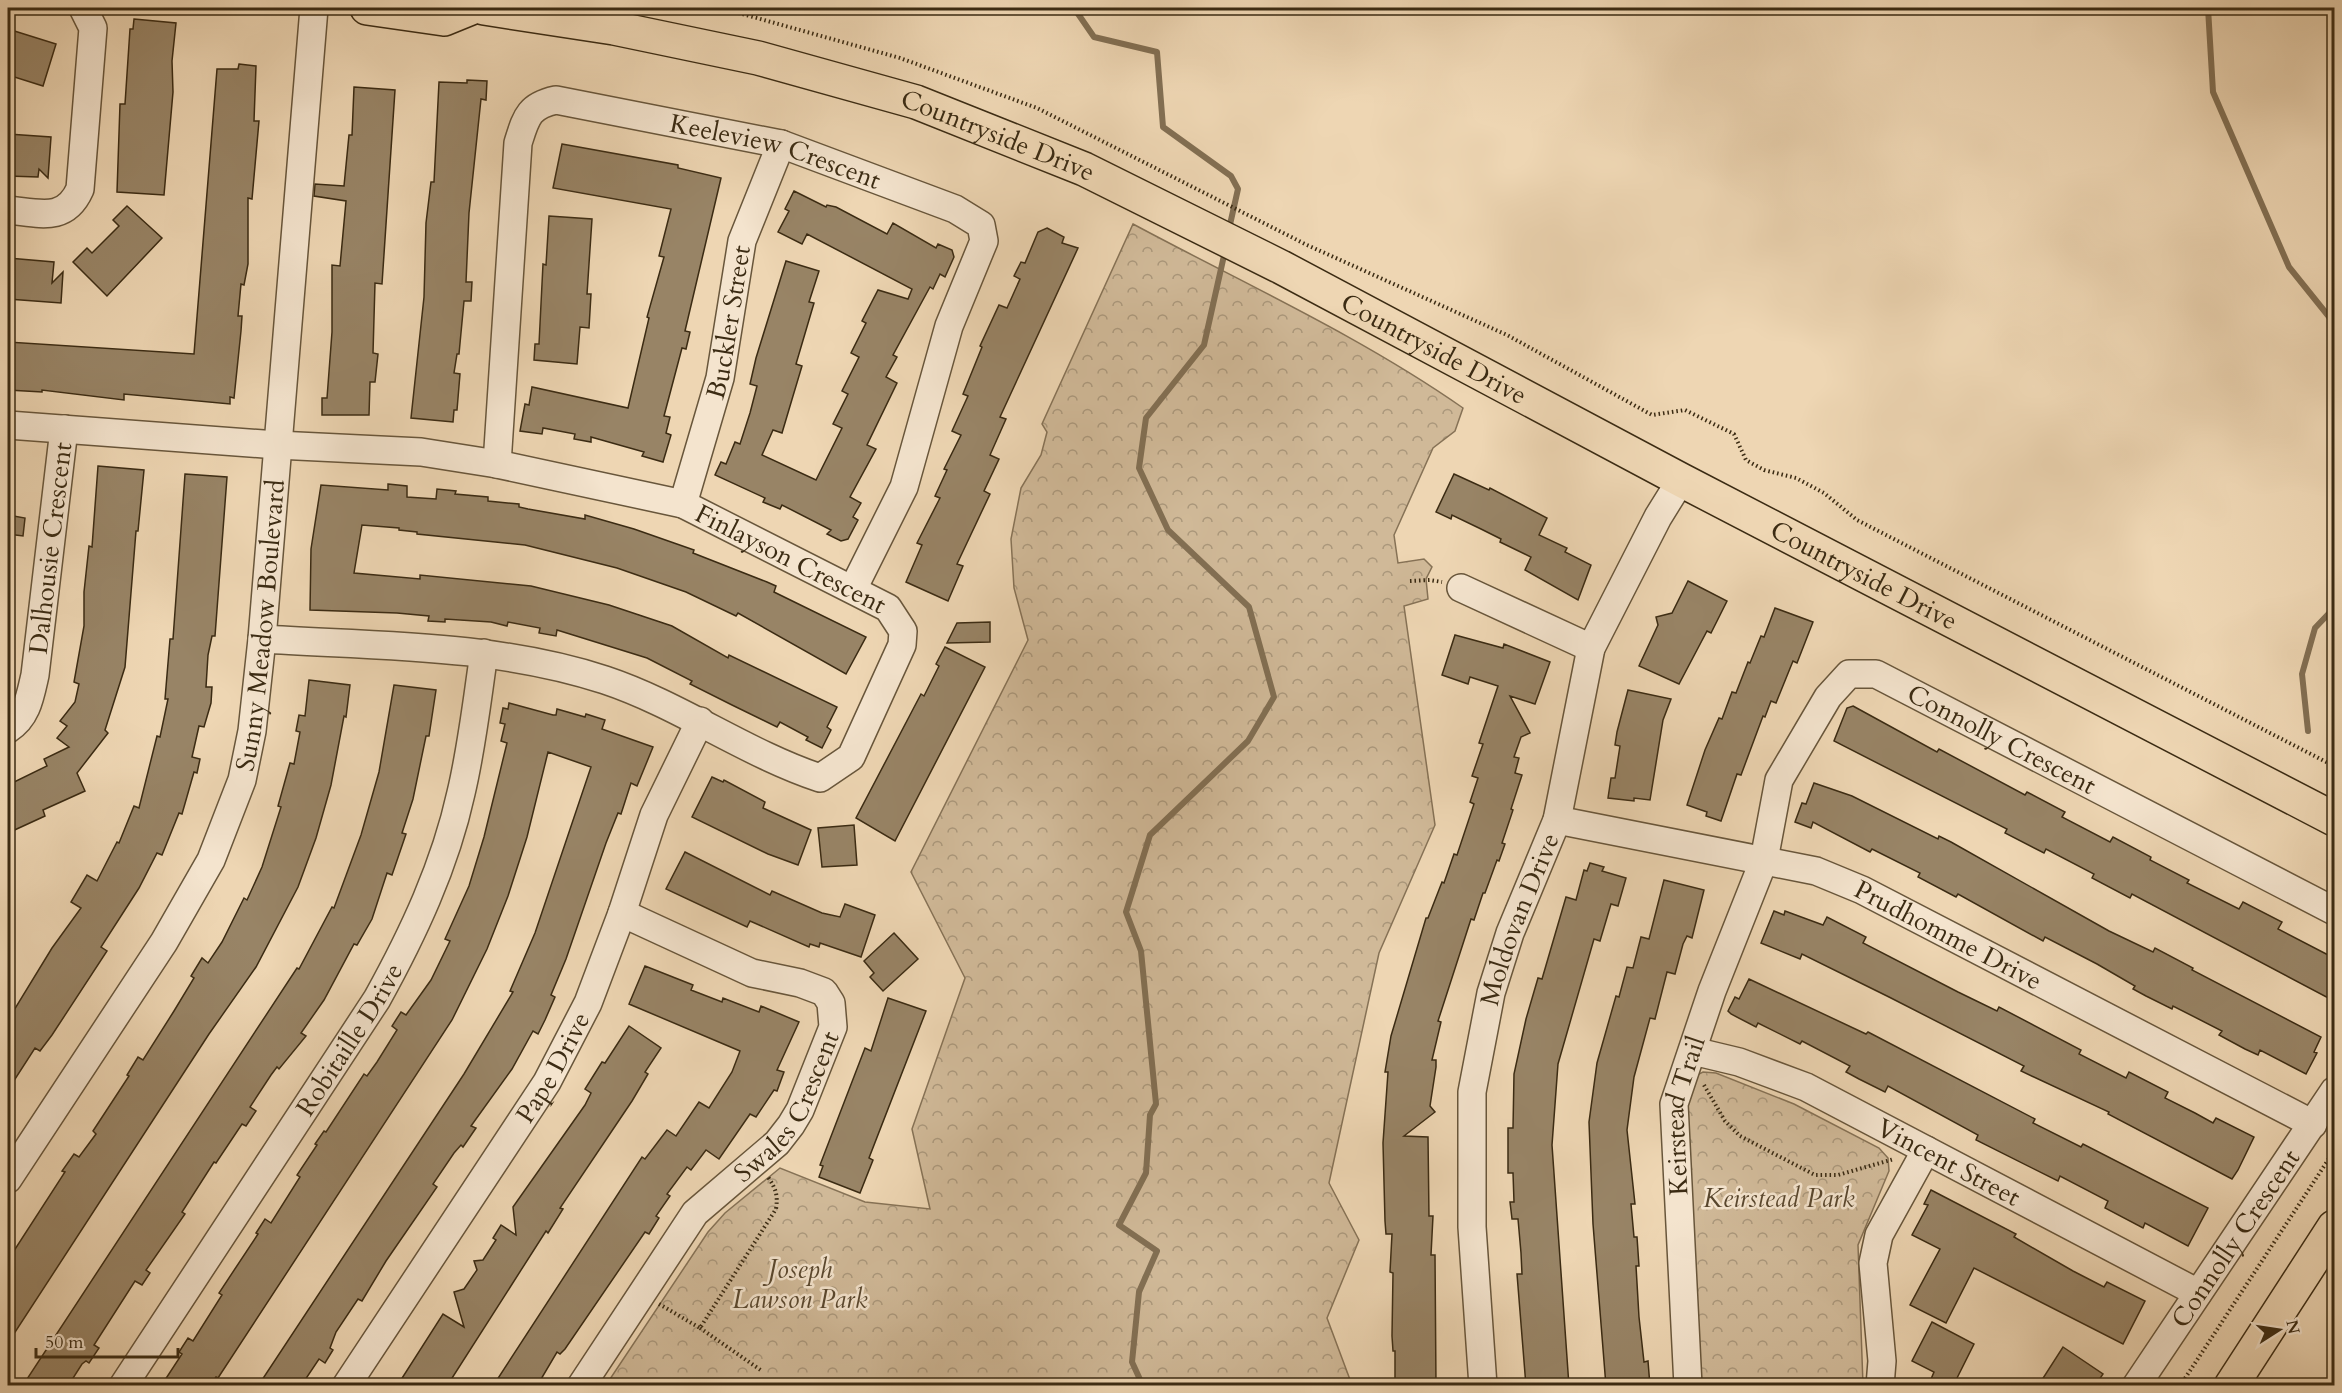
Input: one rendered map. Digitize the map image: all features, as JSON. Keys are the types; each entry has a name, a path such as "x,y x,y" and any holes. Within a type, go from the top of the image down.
{"main road":[{"path":"367,8 444,19 471,8"},
{"name":"Countryside Drive","path":"484,8 614,28 758,57 916,102 1084,169 1167,208 1281,267 1681,480 2334,819"},
{"path":"2231,1386 2334,1227"}],"street":[{"path":"8,210 50,214 63,211 76,198 80,189 93,28 83,8"},
{"name":"Sunny Meadow Boulevard","path":"8,1179 164,942 212,860 242,780 252,731 262,639 314,8"},
{"name":"Keeleview Crescent","path":"497,464 518,143 528,115 541,103 556,100 781,144 955,209 981,225 984,241 949,326 904,487 854,589"},
{"name":"Buckler Street","path":"682,504 720,378 742,241 781,144"},
{"name":"Finlayson Crescent","path":"8,425 277,445 421,452 497,464 682,504 888,608 903,631 902,645 851,757 820,778 790,768 660,701 604,680 545,663 484,653 262,639"},
{"name":"Dalhousie Crescent","path":"8,729 22,716 29,704 64,429"},
{"name":"Moldovan Drive","path":"1483,1386 1472,1227 1472,1092 1494,982 1510,933 1557,820 1591,648 1658,517 1681,480"},
{"path":"1461,588 1591,648"},
{"name":"Robitaille Drive","path":"123,1386 377,999 408,943 434,881 461,795 484,653"},
{"name":"Connolly Crescent","path":"1764,860 1779,780 1828,697 1850,674 1876,674 2334,911"},
{"name":"Pape Drive","path":"347,1385 547,1082 588,1003 622,913 654,815 700,721"},
{"name":"Prudhomme Drive","path":"1557,820 1816,871 1862,890 2313,1124"},
{"name":"Keirstead Trail","path":"1688,1386 1674,1104 1712,991 1764,860"},
{"name":"Swales Crescent","path":"581,1386 696,1213 777,1143 791,1125 800,1110 833,1027 834,1015 831,1003 824,992 800,983 752,973 622,913"},
{"name":"Vincent Street","path":"1693,1051 1739,1062 1806,1087 2198,1293"},
{"name":"Connolly Crescent","path":"2136,1386 2334,1091"},
{"path":"1880,1386 1882,1361 1873,1263 1879,1235 1926,1150"}],"path":[{"path":"721,8 900,58 1037,108 1286,234 1507,335 1652,415 1685,410 1728,430 1734,434 1746,460 1764,470 1796,478 1824,493 1857,520 2334,766"},
{"path":"1410,581 1430,580 1461,588"},
{"path":"1700,1079 1725,1121 1740,1136 1815,1175 1838,1175 1926,1150"},
{"path":"2180,1386 2334,1152"},
{"path":"700,1328 776,1209 778,1197 776,1188 767,1176"},
{"path":"657,1303 700,1328 762,1371"}],"green space":[{"name":"Joseph Lawson Park","path":"1133,224 1301,311 1383,357 1463,408 1455,431 1433,448 1394,535 1398,563 1424,559 1432,567 1426,579 1428,599 1404,606 1435,825 1379,953 1329,1183 1359,1240 1327,1318 1352,1385 606,1385 708,1232 725,1213 780,1168 865,1202 930,1209 912,1129 965,978 911,872 1028,640 1014,588 1011,539 1021,488 1041,455 1047,432 1042,424"},
{"name":"Keirstead Park","path":"1703,1072 1716,1073 1794,1104 1879,1148 1888,1158 1889,1171 1858,1245 1863,1385 1702,1385 1685,1148 1689,1086 1697,1075"}],"building":[{"path":"134,19 176,23 172,61 173,92 164,195 117,192 120,104 125,104 130,29 133,29"},
{"path":"8,29 56,44 43,86 8,75"},
{"path":"239,64 256,66 254,121 259,121 252,199 248,198 248,264 244,285 241,284 238,316 242,316 241,331 234,398 230,397 230,404 124,394 124,400 42,390 42,392 8,390 8,342 194,354 217,69 238,69"},
{"path":"467,80 487,81 486,100 481,99 469,213 466,282 472,282 471,301 464,301 459,354 457,354 454,373 460,374 457,410 454,410 453,422 411,418 424,297 426,223 431,182 434,182 439,82 467,83"},
{"path":"354,87 395,90 382,284 375,283 373,353 378,354 375,382 370,382 369,415 322,415 322,398 327,398 332,332 332,265 340,266 346,201 314,196 315,184 344,186 349,135 352,135"},
{"path":"8,134 51,137 48,178 39,169 38,177 8,176"},
{"path":"562,144 678,165 678,168 721,178 685,331 690,332 686,349 682,348 664,416 670,417 666,433 671,435 663,462 642,456 644,452 591,437 591,442 574,439 575,434 543,428 542,434 520,431 525,404 529,405 532,387 628,408 649,318 647,317 664,257 659,256 671,209 553,188"},
{"path":"794,191 826,207 827,205 836,207 887,234 893,223 936,248 938,244 952,250 954,257 945,277 940,274 933,289 930,287 893,355 897,357 886,377 897,383 867,445 876,449 850,497 861,503 853,517 858,520 848,539 841,541 827,534 831,530 782,505 780,509 763,502 765,498 715,475 721,462 726,464 735,442 740,444 757,386 750,384 756,358 786,261 819,271 809,302 814,303 796,364 802,366 782,433 773,430 762,455 816,480 842,428 833,424 848,394 842,391 859,357 851,353 866,323 862,321 878,290 908,299 912,289 807,234 802,244 778,232 789,211 785,209"},
{"path":"127,206 162,238 107,296 73,262 87,248 92,253 119,226 113,220"},
{"path":"549,216 592,219 587,294 591,294 589,328 580,327 577,364 534,360 535,344 539,344 543,264 546,265"},
{"path":"1047,228 1064,237 1062,243 1078,248 1000,417 1006,419 990,455 999,459 984,491 990,494 957,564 963,566 948,601 906,582 922,545 917,543 940,498 935,496 947,470 944,469 961,435 952,431 968,396 963,394 982,347 980,346 999,305 1007,308 1020,279 1014,276 1021,262 1025,263 1038,232"},
{"path":"8,258 54,262 52,283 63,272 61,303 8,299"},
{"path":"98,466 144,470 138,531 136,531 125,667 105,730 108,733 77,773 85,791 43,810 45,816 8,833 8,785 47,766 44,759 69,747 57,738 67,726 60,721 75,702 79,684 74,682 84,626 84,592 89,546 92,547"},
{"path":"185,474 227,477 215,636 212,636 208,655 206,687 212,687 211,703 204,727 199,726 192,757 200,759 197,773 194,772 182,814 179,813 162,855 157,853 139,888 101,947 107,951 52,1035 40,1051 35,1048 8,1090 8,1020 52,948 81,908 71,902 87,875 97,881 117,842 119,843 134,806 139,808 157,736 160,737 168,699 165,699 170,639 173,639"},
{"path":"1454,474 1489,490 1490,488 1547,518 1539,535 1567,548 1565,552 1591,565 1578,600 1525,570 1531,557 1500,542 1501,539 1452,515 1451,519 1436,512"},
{"path":"388,484 407,486 407,497 436,499 437,489 456,491 455,494 488,497 488,501 519,504 519,507 528,509 585,519 585,515 634,529 694,550 693,553 776,586 774,592 866,637 846,674 738,613 736,616 686,592 617,568 525,545 417,534 417,532 399,530 399,528 362,525 354,573 420,579 420,575 531,586 609,605 672,626 728,658 729,655 837,707 827,727 831,730 822,748 806,740 808,737 780,722 777,727 690,684 692,681 647,658 557,630 556,636 539,633 540,628 508,622 507,626 491,622 445,619 445,622 428,621 429,616 397,613 310,610 311,549 321,485 388,490"},
{"path":"8,515 25,518 23,536 8,534"},
{"path":"1688,581 1727,601 1711,633 1707,631 1679,684 1639,666 1658,625 1656,617 1672,613"},
{"path":"1775,608 1813,622 1797,663 1793,661 1776,703 1771,701 1765,717 1763,716 1741,775 1737,774 1721,821 1706,816 1707,812 1687,805 1705,750 1719,718 1722,719 1732,692 1736,693 1761,636 1764,637"},
{"path":"990,622 990,642 947,643 957,623"},
{"path":"1455,635 1503,648 1504,644 1550,662 1535,704 1510,696 1530,733 1521,737 1514,757 1519,758 1515,773 1522,775 1502,843 1505,844 1485,893 1483,893 1474,920 1471,919 1438,1021 1441,1022 1432,1060 1436,1060 1436,1067 1430,1106 1435,1112 1404,1136 1428,1137 1429,1216 1433,1216 1431,1255 1435,1255 1436,1386 1395,1386 1395,1351 1393,1351 1392,1336 1393,1273 1390,1272 1392,1234 1386,1234 1385,1221 1383,1143 1388,1072 1385,1072 1391,1036 1426,918 1428,918 1442,882 1444,883 1454,854 1457,855 1474,804 1470,802 1478,778 1472,776 1483,744 1479,743 1498,686 1470,677 1468,684 1442,675"},
{"path":"945,647 985,667 895,841 856,818 921,694 924,696 939,666 936,664"},
{"path":"309,680 350,685 346,717 344,716 331,785 316,838 298,887 256,967 209,1034 8,1343 8,1260 65,1172 62,1171 74,1154 79,1157 96,1134 93,1131 129,1076 127,1075 138,1057 143,1060 174,1011 194,978 191,976 202,958 208,963 222,942 244,898 247,900 262,867 281,807 278,806 290,763 294,764 300,732 296,731 299,715 305,716"},
{"path":"394,685 436,690 429,736 426,736 413,799 402,833 406,834 392,875 387,873 372,919 357,945 354,944 324,1000 301,1033 306,1036 279,1069 277,1067 271,1075 250,1107 256,1111 246,1126 242,1124 216,1163 214,1162 182,1212 185,1214 146,1270 150,1273 142,1285 135,1281 94,1345 99,1348 89,1363 86,1361 82,1364 68,1386 37,1386 27,1379 297,968 299,969 332,907 334,908 361,835 379,772"},
{"path":"1628,690 1671,699 1663,720 1650,800 1608,798 1611,778 1615,778 1620,746 1615,745"},
{"path":"509,703 553,715 556,715 557,709 585,717 586,714 605,720 602,729 653,747 637,786 631,783 621,814 618,813 551,995 555,997 538,1034 533,1031 512,1069 471,1126 476,1128 463,1147 461,1145 454,1153 433,1184 437,1187 386,1261 362,1301 358,1299 336,1332 330,1348 333,1350 325,1363 319,1359 301,1386 258,1386 464,1074 513,992 510,991 535,933 591,767 548,752 527,837 508,896 487,949 452,1020 218,1378 216,1377 210,1386 161,1386 182,1354 179,1352 188,1338 193,1341 222,1295 219,1293 258,1234 256,1233 265,1219 271,1223 300,1177 297,1175 317,1145 315,1144 324,1131 326,1132 364,1074 367,1076 377,1062 397,1030 392,1026 401,1012 406,1015 431,980 450,941 445,939 469,886 484,837 507,743 501,741 505,724 500,723 503,708 508,709"},
{"path":"1853,706 1937,752 1939,749 2025,795 2027,792 2065,812 2062,817 2110,842 2113,837 2151,857 2150,860 2189,880 2187,883 2239,909 2243,902 2282,922 2278,929 2334,958 2334,1001 2132,894 2130,898 2092,878 2094,874 2046,849 2044,853 2005,833 2007,829 1834,741 1847,708"},
{"path":"712,777 723,782 724,780 765,802 763,808 811,830 798,865 768,854 692,817"},
{"path":"1814,783 1852,796 1938,839 1939,836 1951,842 2109,931 2153,952 2155,948 2193,968 2192,970 2321,1037 2314,1052 2317,1053 2306,1074 2260,1050 2258,1055 2245,1049 2219,1035 2222,1031 2173,1006 2172,1009 2146,996 2133,989 2135,986 2097,964 2045,937 2043,941 1958,894 1956,897 1918,877 1920,873 1872,849 1870,852 1813,822 1811,828 1795,822 1802,803 1806,804"},
{"path":"854,825 857,865 822,867 818,828"},
{"path":"685,852 770,895 772,891 822,913 840,917 845,904 875,915 861,957 820,943 819,947 810,944 809,947 750,921 747,927 666,889"},
{"path":"1590,863 1604,867 1602,871 1626,878 1618,906 1611,904 1600,941 1594,939 1558,1064 1552,1145 1569,1386 1526,1386 1517,1274 1522,1274 1521,1253 1518,1219 1512,1219 1510,1202 1514,1202 1513,1173 1508,1173 1508,1128 1513,1128 1514,1074 1538,978 1542,979 1566,897 1576,900 1584,870 1587,871"},
{"path":"1664,880 1704,890 1692,938 1687,936 1683,944 1675,974 1667,972 1655,1019 1650,1018 1634,1077 1627,1130 1635,1204 1631,1204 1639,1266 1636,1266 1639,1317 1644,1362 1648,1361 1650,1386 1606,1386 1593,1224 1589,1122 1597,1063 1616,996 1619,997 1627,967 1633,968 1641,937 1649,939"},
{"path":"1774,911 1784,915 1785,911 1823,925 1827,917 1866,937 1863,943 1958,992 1997,1011 1999,1007 2081,1050 2079,1054 2126,1078 2129,1072 2168,1092 2165,1098 2213,1123 2216,1118 2254,1137 2238,1170 2232,1179 2108,1114 2109,1112 2021,1071 2024,1066 1889,997 1802,954 1800,959 1761,943"},
{"path":"894,933 918,959 883,991 870,977 874,973 864,961"},
{"path":"645,966 693,985 691,990 722,1002 723,998 759,1012 761,1006 799,1022 777,1070 784,1072 777,1091 774,1090 756,1117 750,1114 719,1159 706,1150 691,1170 687,1167 667,1194 670,1196 656,1216 659,1218 649,1234 645,1232 565,1349 560,1354 557,1352 537,1386 493,1386 642,1157 645,1159 667,1130 676,1136 699,1102 709,1108 732,1072 740,1051 629,1004"},
{"path":"1749,979 1866,1034 1868,1032 2035,1119 2033,1123 2081,1147 2083,1144 2208,1208 2188,1246 2145,1223 2143,1228 2105,1208 2108,1201 2060,1176 2058,1181 1976,1140 1978,1135 1888,1086 1885,1092 1859,1079 1846,1072 1850,1066 1802,1041 1800,1044 1758,1023 1756,1027 1731,1014 1728,1011 1735,997 1739,999"},
{"path":"888,998 926,1011 869,1158 873,1160 860,1193 819,1177 823,1166 820,1165 865,1048 871,1051"},
{"path":"629,1026 661,1048 645,1072 648,1074 632,1101 560,1208 563,1209 548,1233 546,1231 447,1386 397,1386 443,1314 464,1327 454,1292 464,1289 477,1270 474,1261 483,1260 496,1240 493,1238 501,1225 516,1235 513,1207 585,1105 591,1093 585,1089"},
{"path":"1931,1190 2016,1234 2014,1237 2073,1271 2104,1287 2107,1282 2145,1301 2123,1344 1974,1268 1946,1323 1910,1305 1940,1249 1912,1235 1928,1205 1924,1204"},
{"path":"1932,1322 1974,1344 1953,1386 1928,1386 1934,1372 1912,1361"},
{"path":"2063,1347 2103,1374 2095,1386 2038,1386"}],"waterway":[{"path":"1074,8 1094,37 1157,52 1163,127 1231,176 1238,189 1229,229"},
{"path":"2208,8 2213,92 2289,267 2334,323"},
{"path":"1143,1386 1132,1362 1139,1292 1157,1251 1119,1225 1146,1173 1150,1115 1156,1104 1141,951 1126,912 1150,835 1248,741 1274,697 1249,607 1168,530 1139,468 1146,418 1204,345 1225,251"},
{"path":"2308,731 2302,674 2315,628 2334,608"}]}
